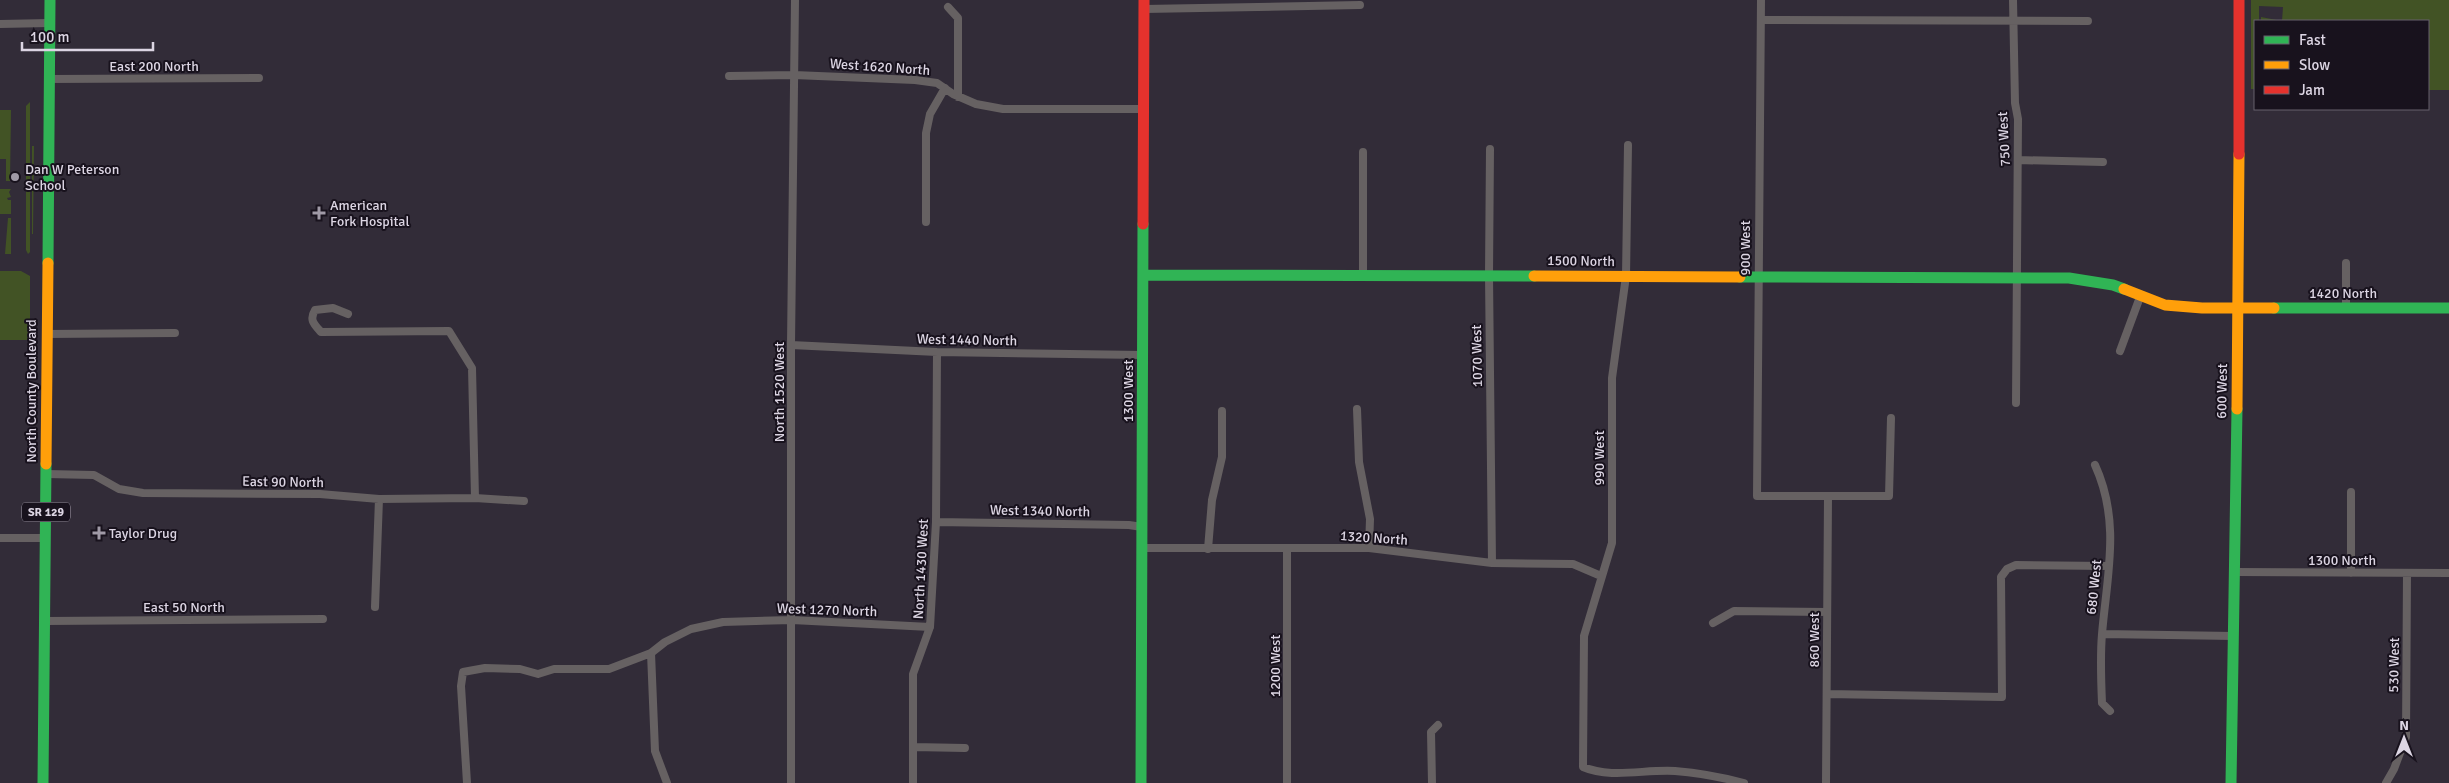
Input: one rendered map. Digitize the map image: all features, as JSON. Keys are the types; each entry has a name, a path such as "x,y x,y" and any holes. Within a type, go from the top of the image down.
{"street":[{"name":"North County Boulevard","path":"43,783 46,621 46,334 50,191 48,79 50,0"},
{"name":"North 1520 West","path":"791,783 791,345 795,0"},
{"name":"900 West","path":"1760,0 1757,276 1758,496 1828,497"},
{"name":"750 West","path":"2013,0 2012,21 2018,160 2016,403"},
{"name":"600 West","path":"2231,783 2238,308 2239,0"},
{"path":"1144,4 1308,2 1360,4"},
{"name":"1300 West","path":"1141,783 1144,4"},
{"path":"948,8 958,18 958,96"},
{"path":"1761,20 2088,21"},
{"path":"0,24 50,23"},
{"name":"West 1620 North","path":"729,76 794,75 915,80 937,84 976,104 1003,109 1144,109"},
{"name":"East 200 North","path":"48,79 259,78"},
{"path":"926,222 926,133 930,114 945,88"},
{"name":"990 West","path":"1628,145 1626,276 1612,378 1612,543 1584,636 1584,767 1597,773 1674,771 1711,775 1744,783"},
{"name":"1070 West","path":"1490,149 1489,275 1492,563"},
{"path":"1363,152 1364,276"},
{"path":"2018,160 2104,162"},
{"path":"2346,264 2346,308"},
{"name":"1500 North","path":"1144,275 2018,278 2096,281 2113,284 2140,297"},
{"path":"2120,351 2140,297"},
{"name":"1420 North","path":"2140,297 2165,305 2202,308 2449,308"},
{"path":"348,314 333,308 315,310 312,315 313,323 322,332 449,332 472,368 475,498"},
{"path":"46,334 176,333"},
{"name":"West 1440 North","path":"791,345 937,352 1143,355"},
{"name":"North 1430 West","path":"913,783 913,674 930,627 936,522 937,352"},
{"path":"1357,409 1359,462 1370,519 1369,548"},
{"path":"1208,549 1212,500 1222,457 1222,411"},
{"path":"1828,497 1889,496 1891,418"},
{"name":"680 West","path":"2095,465 2110,509 2109,566 2102,634 2102,703 2110,711"},
{"name":"East 90 North","path":"46,474 94,475 119,488 143,493 320,494 379,499 475,498 524,500"},
{"path":"2351,492 2351,573"},
{"name":"860 West","path":"1826,783 1828,497"},
{"path":"375,606 379,499"},
{"name":"West 1340 North","path":"936,522 1130,525 1142,527"},
{"path":"0,538 46,538"},
{"name":"1320 North","path":"1143,548 1369,548 1492,563 1573,564 1601,576"},
{"name":"1200 West","path":"1287,549 1287,783"},
{"path":"1826,694 2002,697 2001,577 2007,569 2016,565 2109,566"},
{"name":"1300 North","path":"2235,572 2449,573"},
{"name":"530 West","path":"2386,783 2394,769 2406,736 2408,573"},
{"path":"1713,623 1734,611 1827,612"},
{"name":"East 50 North","path":"46,621 323,619"},
{"name":"West 1270 North","path":"467,783 461,686 462,672 484,668 520,669 538,674 554,669 609,669 651,653 665,642 691,629 723,622 792,620 930,627"},
{"path":"2102,634 2234,636"},
{"path":"651,653 655,751 667,783"},
{"path":"1432,783 1431,732 1438,725"},
{"path":"913,747 965,748"}],"green space":[{"path":"2251,0 2449,0 2449,90 2429,90 2429,20 2282,20 2283,7 2259,6 2259,20 2254,20 2254,89 2251,89"},
{"path":"2261,17 2277,20 2261,20"},
{"path":"30,102 30,252 28,254 26,250 26,106"},
{"path":"0,110 11,110 10,181 6,181 6,159 0,159"},
{"path":"32,146 34,146 33,234 32,234"},
{"path":"0,189 11,189 9,192 11,197 7,198 11,200 11,214 0,214"},
{"path":"8,218 11,218 11,254 5,254"},
{"path":"0,271 21,271 30,276 30,340 0,340"}],"traffic: fast":[{"path":"48,263 50,0"},
{"path":"1141,783 1143,224"},
{"path":"1144,275 1534,276"},
{"path":"1740,277 2069,278 2113,285 2124,289"},
{"path":"2274,308 2449,308"},
{"path":"2231,783 2237,409"},
{"path":"43,783 46,464"}],"traffic: slow":[{"path":"2237,409 2239,154"},
{"path":"46,464 48,263"},
{"path":"1534,276 1740,277"},
{"path":"2124,289 2165,305 2202,308 2274,308"}],"traffic: jam":[{"path":"1143,224 1144,0"},
{"path":"2239,0 2239,154"}],"place":[{"name":"Dan W Peterson School","path":"15,177"},
{"name":"American Fork Hospital","path":"319,213"},
{"name":"Taylor Drug","path":"99,533"}]}
